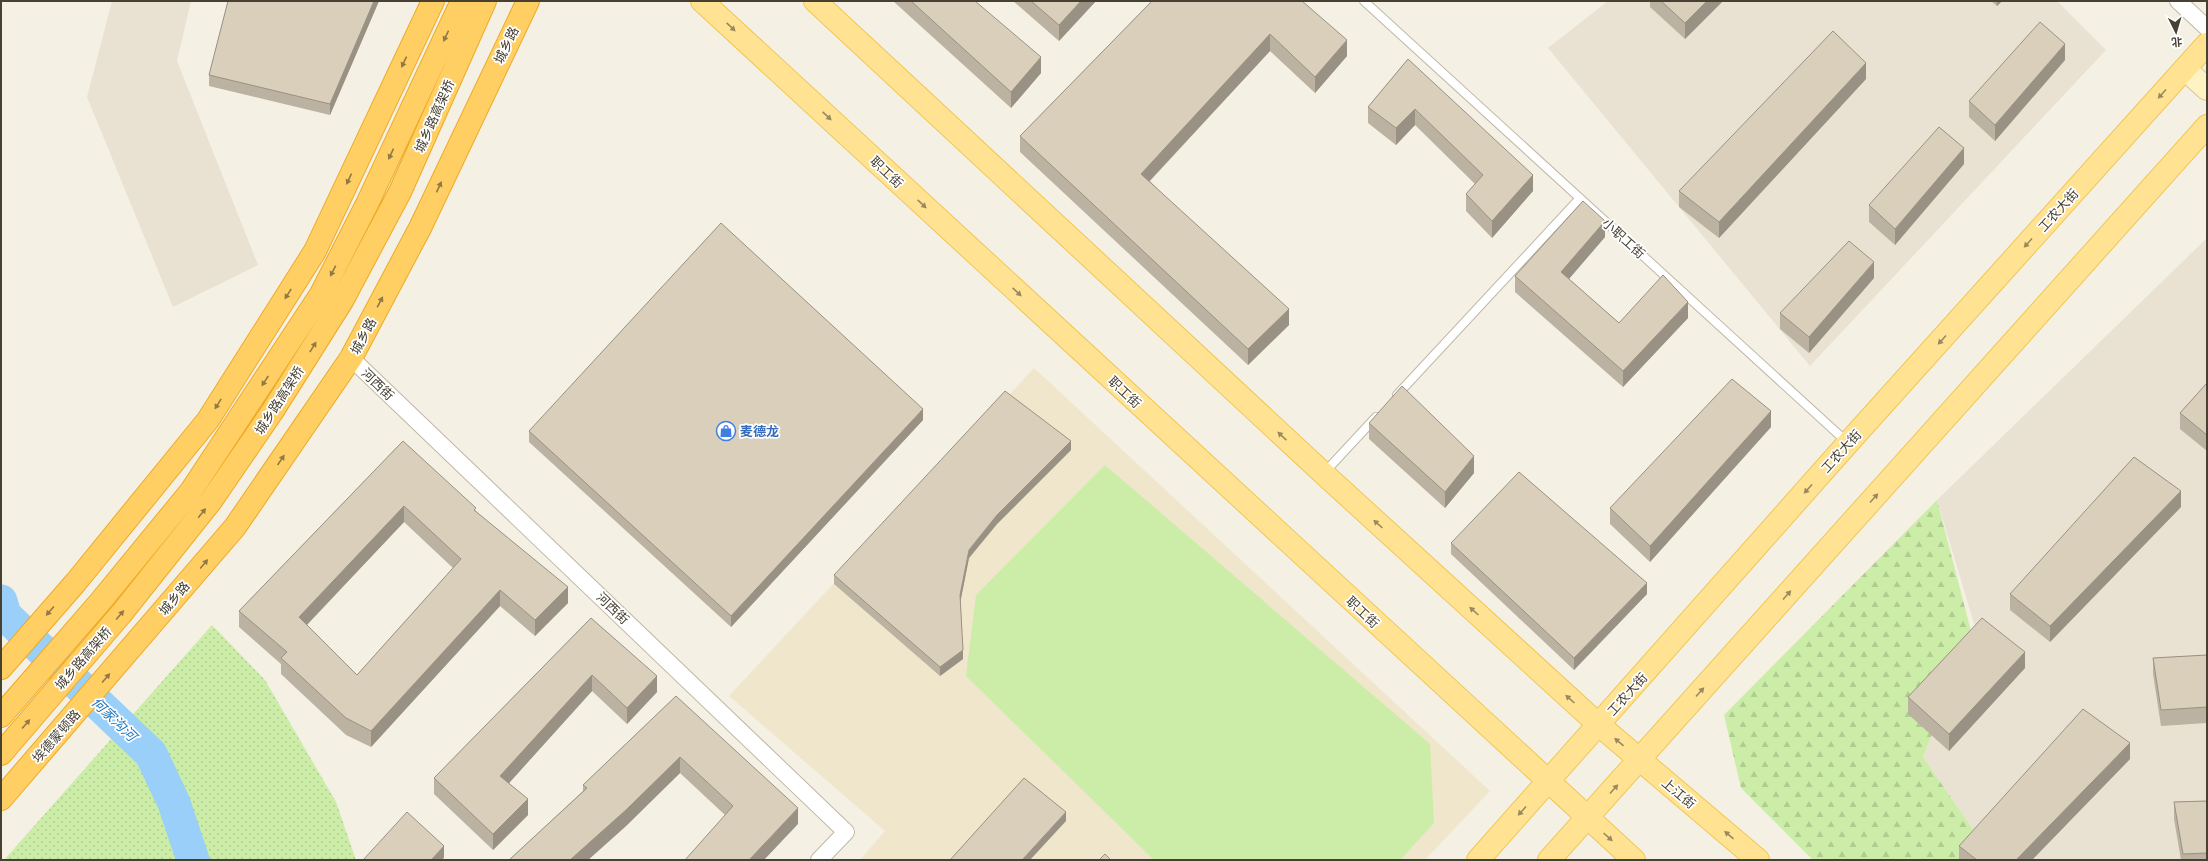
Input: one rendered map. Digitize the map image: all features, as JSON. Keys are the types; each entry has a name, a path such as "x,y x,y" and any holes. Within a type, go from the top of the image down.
{"highway":[{"path":"1,668 76,582 208,420 315,250 433,1"},
{"name":"城乡路高架桥","path":"1,716 100,602 191,491 321,294 367,204 462,1"},
{"name":"城乡路高架桥","path":"1,754 121,614 207,507 272,412 342,301 400,192 485,1"},
{"name":"城乡路","path":"142,636 235,526 351,358 420,228 528,1"},
{"name":"埃德蒙顿路","path":"1,799 142,636"}],"main road":[{"name":"职工街","path":"702,1 1548,782"},
{"path":"815,1 1324,474 1599,725"},
{"name":"工农大街","path":"1478,860 1848,443 2207,44"},
{"path":"1549,860 2207,126"},
{"name":"上江街","path":"1599,725 1758,860"},
{"path":"1548,782 1634,860"}],"street":[{"path":"2178,1 2207,28"},
{"path":"2185,69 2207,88"},
{"name":"河西街","path":"351,358 846,832 819,860"}],"lane":[{"name":"小职工街","path":"1364,1 1848,443"},
{"path":"1393,399 1580,198"},
{"path":"1324,474 1382,411"}],"shaded area":[{"path":"112,1 191,1 177,61 258,265 173,307 87,97"},
{"path":"1608,1 2057,1 2106,50 1810,366 1548,48"},
{"path":"2207,238 2207,860 1994,860 1923,757 1975,627 1937,500"},
{"path":"1034,368 1490,791 1425,860 860,860 885,831 729,696"}],"green space":[{"path":"1105,465 1430,744 1434,823 1400,860 1154,860 966,676 976,595"},
{"path":"1937,500 1972,635 1923,757 1994,860 1813,860 1741,788 1724,715"},
{"path":"212,625 265,680 336,802 356,860 4,860"}],"building":[{"path":"228,1 374,1 330,104 209,75"},
{"path":"911,1 975,1 1041,57 1011,92"},
{"path":"1031,1 1081,1 1059,25"},
{"path":"1152,1 1302,1 1347,40 1315,77 1270,34 1141,174 1289,309 1248,349 1020,136"},
{"path":"1661,1 1707,1 1685,23"},
{"path":"2040,22 2065,44 1995,125 1969,101"},
{"path":"1833,31 1866,63 1719,222 1679,191"},
{"path":"1408,59 1533,175 1492,221 1466,194 1483,175 1415,109 1396,128 1368,107"},
{"path":"1939,127 1964,148 1895,229 1869,205"},
{"path":"1583,201 1605,221 1561,272 1619,323 1663,275 1688,302 1623,371 1515,276"},
{"name":"麦德龙","path":"721,223 923,409 731,616 529,431"},
{"path":"1849,241 1874,262 1809,337 1780,313"},
{"path":"1732,379 1771,411 1650,546 1610,508"},
{"path":"2207,383 2207,435 2180,413"},
{"path":"1402,386 1474,456 1445,492 1369,423"},
{"path":"1005,391 1071,441 997,515 969,550 960,595 963,650 940,667 834,575"},
{"path":"403,441 476,508 474,510 568,587 535,620 500,590 371,731 346,718 281,658 287,652 239,611","holes":["404,506 461,559 357,675 299,617"]},
{"path":"2134,457 2181,491 2050,626 2010,594"},
{"path":"1519,472 1647,583 1574,658 1451,543"},
{"path":"591,618 657,676 627,708 592,675 500,776 528,799 493,834 434,778"},
{"path":"1982,618 2025,652 1949,734 1908,697"},
{"path":"2207,655 2207,707 2161,710 2153,658"},
{"path":"676,696 798,808 749,860 685,860 733,806 680,757 626,810 570,860 509,860 587,788 583,785"},
{"path":"2083,709 2130,743 2016,860 1977,860 1959,846"},
{"path":"1024,778 1066,812 1022,860 950,860"},
{"path":"2207,801 2207,853 2183,854 2174,802"},
{"path":"407,812 444,846 431,860 363,860"},
{"path":"1105,854 1111,860 1099,860"}],"waterway":[{"name":"何家沟河","path":"1,601 5,615 151,754 174,803 193,860"}],"place":[{"name":"麦德龙","path":"726,431"}]}
